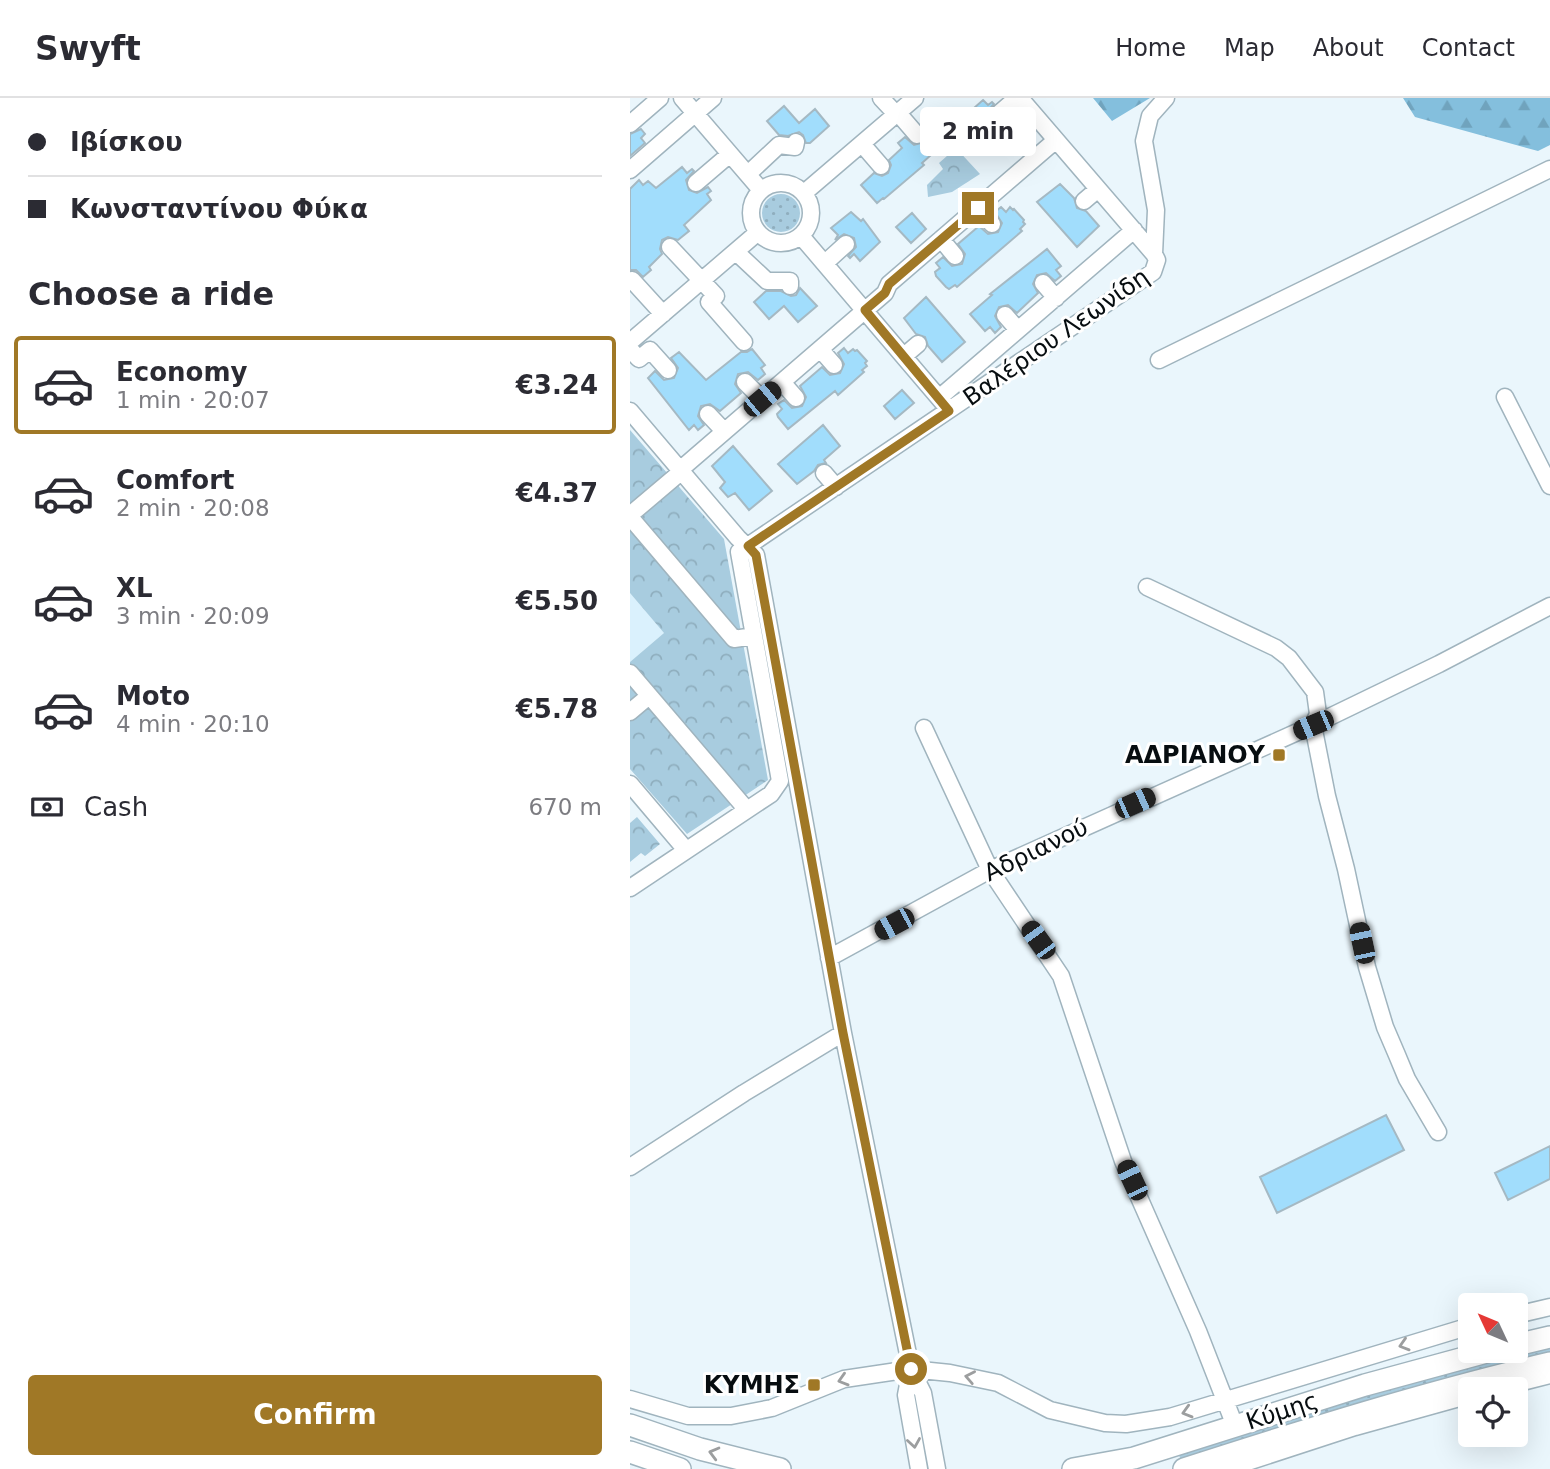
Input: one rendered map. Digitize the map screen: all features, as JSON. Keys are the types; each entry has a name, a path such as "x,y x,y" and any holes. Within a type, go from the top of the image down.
{"main road":[{"path":"1528,1342 1550,1337"},
{"name":"Κύμης","path":"1073,1469 1134,1458 1365,1385 1458,1360"},
{"name":"Κύμης","path":"1184,1469 1465,1382 1550,1363"},
{"path":"630,1425 700,1449 780,1469"},
{"path":"630,1452 680,1469"}],"street":[{"path":"630,124 660,98"},
{"path":"682,98 761,190"},
{"path":"630,170 713,98"},
{"path":"881,98 917,135"},
{"path":"804,193 915,98"},
{"path":"996,116 1019,98 1155,257"},
{"path":"1155,257 1156,210 1144,141 1150,116 1166,98"},
{"path":"754,636 734,639 630,516 724,431 885,293 889,284 1056,140"},
{"path":"748,174 779,145 795,147 796,142"},
{"path":"862,144 881,166"},
{"path":"696,183 730,154"},
{"path":"1159,360 1550,169"},
{"path":"778,183 788,183 804,193 810,203 811,215 802,236 793,241 774,243 757,233 752,225 751,206 761,190 778,183"},
{"path":"1084,201 1098,189"},
{"path":"978,208 992,224"},
{"path":"802,236 944,404 1018,330 1134,230"},
{"path":"630,342 757,233"},
{"path":"941,239 954,256"},
{"path":"825,263 846,244"},
{"path":"670,247 716,296 709,302 744,342"},
{"path":"736,252 767,281 790,281 790,286"},
{"name":"Βαλέριου Λεωνίδη","path":"748,546 836,486 944,404 1153,272 1155,257"},
{"path":"632,280 663,314"},
{"path":"1043,283 1056,298"},
{"path":"1005,315 1018,330"},
{"path":"904,356 918,344"},
{"path":"630,349 639,359 650,350 667,370"},
{"path":"820,349 834,365"},
{"path":"745,382 762,399"},
{"path":"782,382 796,398"},
{"path":"1506,397 1550,486"},
{"path":"630,411 756,555 843,1033 911,1369 923,1393 937,1469"},
{"path":"708,414 724,431"},
{"path":"824,473 836,486"},
{"path":"711,505 724,493"},
{"path":"630,888 775,790 781,775 738,557 739,552 748,546"},
{"path":"1147,587 1254,637 1289,658 1315,692 1318,714 1313,725 1367,967 1385,1027 1407,1079 1438,1132"},
{"name":"Αδριανού","path":"829,958 990,870 1313,725 1550,606"},
{"path":"630,673 747,810"},
{"path":"630,712 649,696"},
{"path":"923,728 990,870 1061,976 1110,1126 1189,1308 1235,1426"},
{"path":"630,784 685,850"},
{"path":"630,1167 843,1033"},
{"path":"1528,1312 1550,1307"},
{"path":"630,1399 688,1416 731,1416 772,1408 844,1379 911,1369 998,1383 1050,1410 1105,1423 1150,1422 1458,1330"},
{"path":"911,1369 906,1395 919,1469"},
{"path":"1528,1381 1550,1375"},
{"path":"1226,1469 1248,1466 1355,1427 1458,1398"}],"shaded area":[{"path":"630,593 664,633 630,662"}],"green space":[{"path":"1093,98 1150,98 1112,121"},
{"path":"1403,98 1550,98 1550,145 1538,151 1415,117"},
{"path":"956,148 980,174 952,192 928,197 927,185 943,169 939,163"},
{"path":"781,194 795,199 800,213 795,227 781,232 767,227 762,213 767,199"},
{"path":"630,430 724,539 768,780 687,834 630,769 630,662 664,633 630,593"},
{"path":"637,817 660,844 645,856 641,853 630,862 630,823"},
{"path":"1550,1345 1550,1355 1528,1361 1528,1350"},
{"path":"1473,1363 1522,1363 1473,1377 1458,1377 1458,1381 1181,1461 1178,1452"}],"building":[{"path":"983,100 988,105 992,102 994,104 986,113 989,123 997,126 1008,120 1010,123 1006,127 1011,132 989,147 965,118"},
{"path":"784,106 799,123 815,109 829,126 810,143 806,143 799,132 788,136 779,135 767,121"},
{"path":"928,117 950,138 922,163 924,165 877,203 861,185 874,173 882,176 888,173 891,165 889,160 902,148 898,143 905,137 914,145 924,142 927,134 921,123"},
{"path":"641,129 645,134 641,138 645,143 630,156 630,134"},
{"path":"682,167 687,173 692,169 694,171 686,180 689,190 697,193 708,187 711,191 707,194 711,200 684,225 689,231 678,240 668,237 662,240 662,254 643,277 636,270 630,270 630,189 639,180 643,185 648,181 656,188"},
{"path":"1060,184 1074,198 1077,208 1086,211 1099,226 1077,247 1037,202"},
{"path":"1001,207 1006,212 1010,207 1014,209 1024,220 1025,224 1020,229 1022,231 957,287 955,285 949,289 936,276 935,272 940,268 936,263 943,257 952,266 962,264 965,254 958,244 979,226 988,234 998,232 1002,223 995,212"},
{"path":"851,212 861,221 863,219 880,242 860,261 854,254 850,258 848,256 856,247 854,238 844,234 835,240 838,235 831,228"},
{"path":"912,213 926,229 911,243 896,227"},
{"path":"1047,249 1061,266 1056,270 1061,276 1055,281 1046,273 1037,275 1033,284 1038,293 1017,313 1008,305 999,307 995,316 1001,327 995,333 990,327 985,331 970,314 992,295 990,294"},
{"path":"800,288 817,306 798,322 784,306 769,319 754,302 766,291 781,291 791,296 796,295"},
{"path":"926,297 965,342 942,362 928,346 925,337 916,334 904,318"},
{"path":"844,348 848,353 853,349 857,350 867,361 867,366 862,370 864,372 838,395 835,391 788,429 778,417 777,414 782,409 778,404 784,400 792,408 802,406 806,397 800,386 822,367 830,375 840,373 844,364 838,353"},
{"path":"752,349 765,365 761,368 765,374 758,380 748,372 738,374 735,384 741,393 720,411 710,404 701,406 698,416 704,425 698,430 694,425 689,430 648,378 655,371 664,380 674,378 678,368 671,358 679,352 706,380 741,352"},
{"path":"902,390 914,403 895,419 884,406"},
{"path":"823,425 840,446 824,460 826,463 818,465 797,484 778,464"},
{"path":"733,446 772,491 749,510 735,493 728,497 720,488 725,482 712,466"},
{"path":"1386,1115 1404,1150 1277,1213 1260,1177"},
{"path":"1550,1146 1550,1179 1508,1200 1495,1173"}],"place":[{"name":"ΑΔΡΙΑΝΟΥ","path":"1279,755"},
{"name":"ΚΥΜΗΣ","path":"814,1385"}],"route":[{"path":"911,1369 843,1033 756,555 748,546 949,411 865,310 885,293 889,284 978,208"}]}
